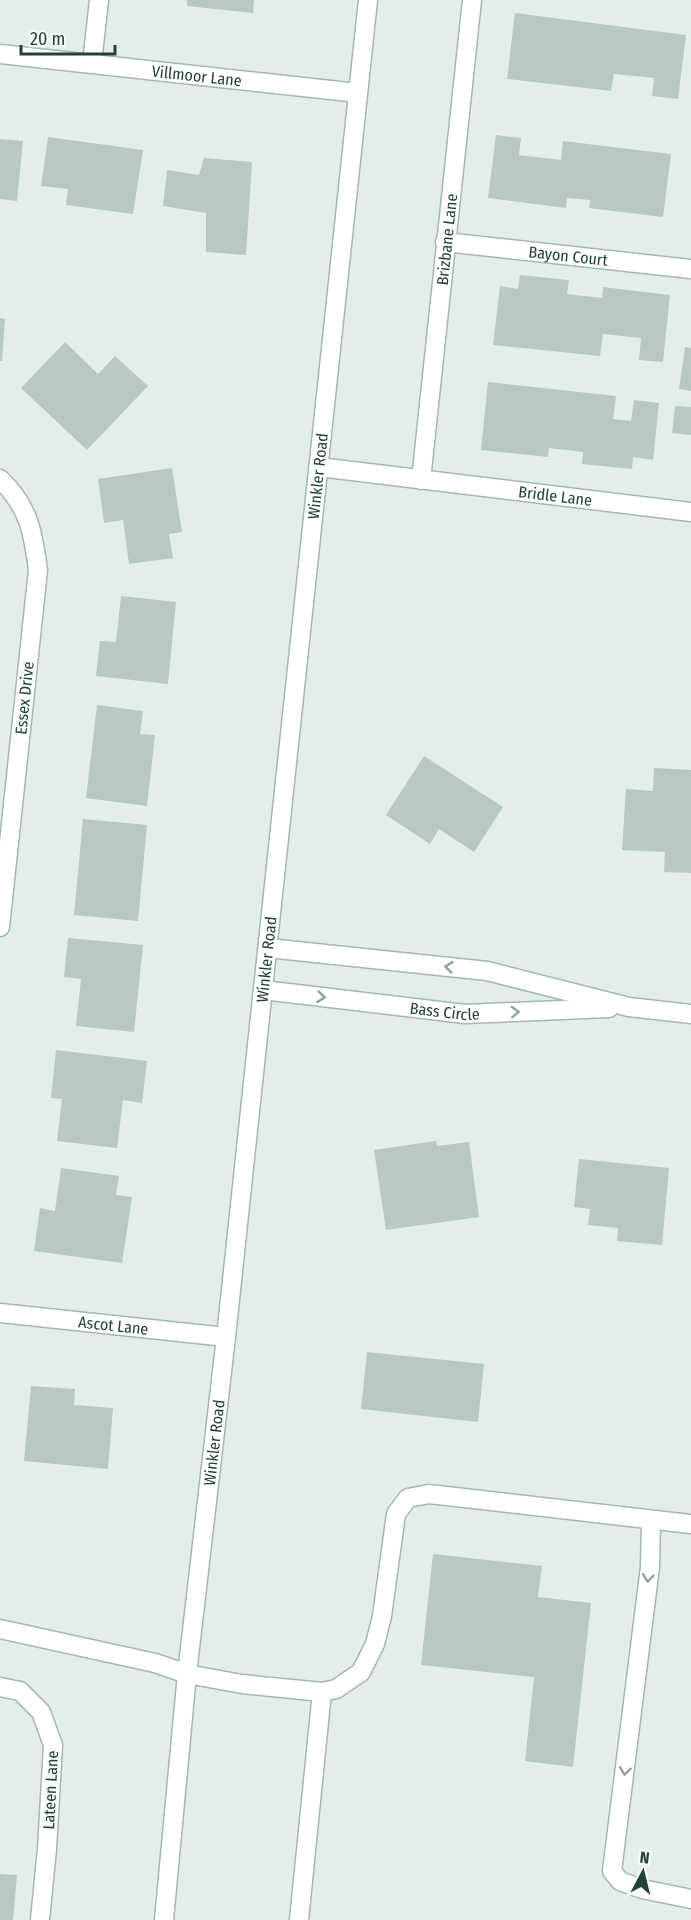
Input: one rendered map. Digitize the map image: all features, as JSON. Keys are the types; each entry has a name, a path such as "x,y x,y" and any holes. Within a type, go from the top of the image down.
{"street":[{"path":"92,63 99,0"},
{"name":"Winkler Road","path":"164,1920 187,1674 226,1337 368,0"},
{"name":"Brizbane Lane","path":"422,480 472,0"},
{"name":"Villmoor Lane","path":"0,54 358,93"},
{"name":"Bayon Court","path":"446,242 691,269"},
{"name":"Bridle Lane","path":"319,467 691,512"},
{"name":"Essex Drive","path":"0,479 15,493 33,529 38,570 0,927"},
{"name":"Bass Circle","path":"267,948 487,971 629,1007 691,1014"},
{"name":"Bass Circle","path":"263,990 465,1014 629,1007"},
{"name":"Ascot Lane","path":"0,1313 226,1337"},
{"path":"0,1629 155,1664 187,1674 242,1684 322,1692 336,1689 362,1672 375,1644 382,1616 396,1514 408,1498 429,1494 691,1524"},
{"path":"651,1520 650,1567 612,1871 620,1881 642,1889 691,1899"},
{"name":"Lateen Lane","path":"0,1687 20,1691 40,1712 53,1745 40,1920"},
{"path":"300,1920 322,1692"}],"building":[{"path":"187,0 254,0 253,13 187,6"},
{"path":"515,13 686,35 678,99 652,96 654,78 614,74 611,91 507,79"},
{"path":"496,135 521,138 519,155 561,160 563,141 671,154 663,217 589,208 590,200 567,198 566,208 488,198"},
{"path":"48,137 143,150 133,214 66,205 68,189 41,186"},
{"path":"0,139 23,141 17,201 0,199"},
{"path":"204,158 252,162 246,255 206,252 206,213 163,206 167,170 199,175"},
{"path":"520,275 569,280 567,294 602,298 603,287 670,295 663,362 639,360 641,338 603,334 600,356 493,345 500,286 518,289"},
{"path":"0,318 5,319 2,361 0,361"},
{"path":"65,342 98,374 115,356 148,386 87,450 21,388"},
{"path":"685,347 691,348 691,391 679,389"},
{"path":"488,382 616,396 613,419 631,421 634,400 659,403 653,460 633,457 632,469 582,464 583,452 549,448 548,457 481,450"},
{"path":"675,406 691,407 691,435 672,433"},
{"path":"172,468 182,532 169,534 173,558 129,564 123,520 104,523 98,479"},
{"path":"121,596 176,602 168,684 96,676 100,641 116,642"},
{"path":"97,705 143,711 140,734 155,735 147,806 86,798"},
{"path":"424,756 503,807 474,852 439,829 430,844 386,815"},
{"path":"654,768 691,770 691,873 664,872 665,852 622,850 626,789 653,791"},
{"path":"83,819 147,825 138,921 74,915"},
{"path":"68,938 143,945 134,1032 76,1026 81,979 64,977"},
{"path":"56,1050 147,1061 142,1103 123,1100 117,1148 57,1141 62,1099 51,1098"},
{"path":"436,1141 437,1146 469,1142 479,1217 386,1230 374,1150"},
{"path":"579,1159 669,1168 662,1245 617,1241 618,1228 588,1225 590,1209 574,1207"},
{"path":"61,1168 119,1176 116,1195 132,1197 122,1263 34,1251 40,1208 55,1211"},
{"path":"367,1352 484,1364 478,1422 361,1409"},
{"path":"31,1386 75,1389 74,1405 113,1408 108,1469 24,1461"},
{"path":"433,1554 542,1566 538,1597 591,1603 573,1767 525,1761 534,1677 421,1665"},
{"path":"0,1874 17,1875 13,1920 0,1920"}]}
